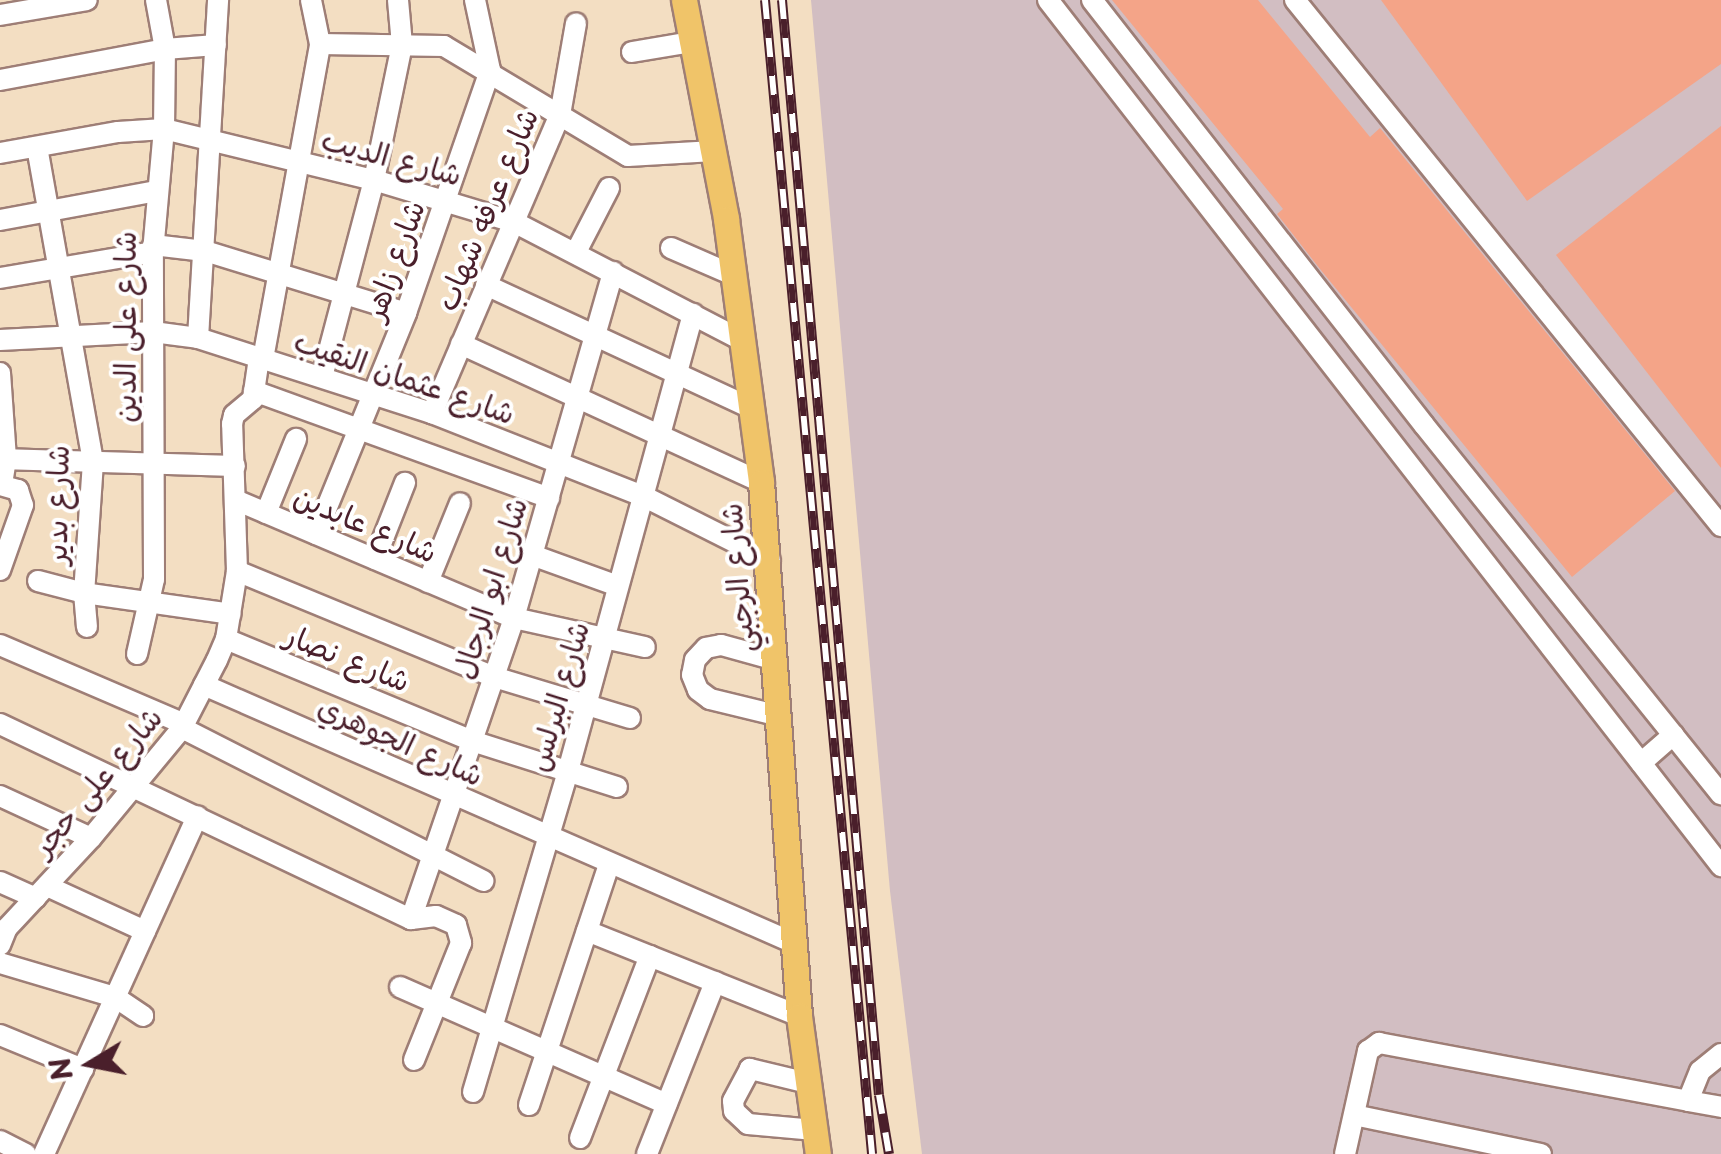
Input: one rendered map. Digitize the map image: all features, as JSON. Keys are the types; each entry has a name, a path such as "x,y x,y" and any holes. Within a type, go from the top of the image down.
{"main road":[{"name":"شارع الرجبي","path":"680,1 714,151 761,482 770,560 799,1016 816,1142"}],"street":[{"path":"0,15 88,0"},
{"name":"شارع على الدين","path":"137,654 154,579 153,248 164,129 165,49 156,0"},
{"path":"311,0 320,44 444,46 490,70 628,156 714,151"},
{"path":"322,377 374,180 402,45 398,0"},
{"name":"شارع زاهر","path":"316,534 406,313 490,70 476,0"},
{"path":"1048,0 1721,866"},
{"path":"1092,0 1424,425 1721,795"},
{"path":"1294,0 1721,526"},
{"path":"198,338 216,45 223,1"},
{"name":"شارع عرفه شهاب","path":"432,413 560,114 576,23"},
{"path":"632,52 692,42"},
{"name":"شارع على حجر","path":"0,944 7,928 91,838 183,726 226,639 237,572 238,501 232,424 254,392 320,44"},
{"path":"0,80 165,49 216,45"},
{"name":"شارع الديب","path":"0,153 164,129 374,180 514,222 742,340"},
{"path":"1165,150 1192,129"},
{"name":"شارع بدير","path":"37,146 94,462 84,594 87,627"},
{"path":"576,252 609,188"},
{"path":"0,220 157,192"},
{"path":"0,278 153,248 205,251 406,313"},
{"path":"672,248 733,275"},
{"name":"شارع ابو الرجال","path":"411,918 514,618 613,272"},
{"path":"486,286 751,408"},
{"name":"شارع البرلس","path":"473,1092 568,771 693,314"},
{"name":"شارع عثمان النقيب","path":"0,340 153,332 198,338 432,413 559,462 643,496 770,560"},
{"path":"462,344 761,482"},
{"path":"0,373 1,485 18,490 23,505 0,570"},
{"path":"254,392 549,498"},
{"path":"1396,445 1424,425"},
{"path":"266,513 296,440"},
{"path":"3,459 235,466"},
{"path":"374,559 405,483"},
{"name":"شارع عابدين","path":"238,501 514,618 645,647"},
{"path":"428,582 460,503"},
{"path":"532,555 618,586"},
{"path":"237,572 494,677 630,718"},
{"path":"38,580 84,594 231,614"},
{"name":"شارع نصار","path":"226,639 472,741 617,787"},
{"path":"776,660 721,645 706,648 694,660 692,675 698,690 710,699 780,716"},
{"path":"0,646 183,726 482,881"},
{"name":"شارع الجوهري","path":"204,686 794,943"},
{"path":"0,724 411,918 436,916 456,925 462,943 414,1060"},
{"path":"1641,763 1672,735"},
{"path":"0,796 91,838"},
{"path":"44,1154 197,816"},
{"path":"529,1104 609,864"},
{"path":"0,882 41,892 145,931"},
{"path":"586,930 799,1016"},
{"path":"580,1138 650,956"},
{"path":"0,963 116,997 143,1016"},
{"path":"647,1154 715,982"},
{"path":"400,987 666,1104"},
{"path":"0,1035 83,1069"},
{"path":"1344,1154 1368,1051 1379,1043 1721,1108"},
{"path":"1688,1101 1700,1071 1721,1054"},
{"path":"808,1083 750,1068 732,1101 734,1111 748,1124 816,1142"},
{"path":"1354,1115 1541,1154"},
{"path":"0,1142 26,1154"}],"shaded area":[{"path":"811,0 1721,0 1721,1154 922,1154 890,891"}],"building":[{"path":"1112,0 1258,0 1370,137 1380,128 1675,491 1572,577 1320,269 1277,214 1283,209"},
{"path":"1381,0 1721,0 1721,64 1527,201"},
{"path":"1721,126 1721,468 1556,255"}],"railway":[{"path":"765,0 872,1154"},
{"path":"782,0 879,1095 889,1154"}]}
